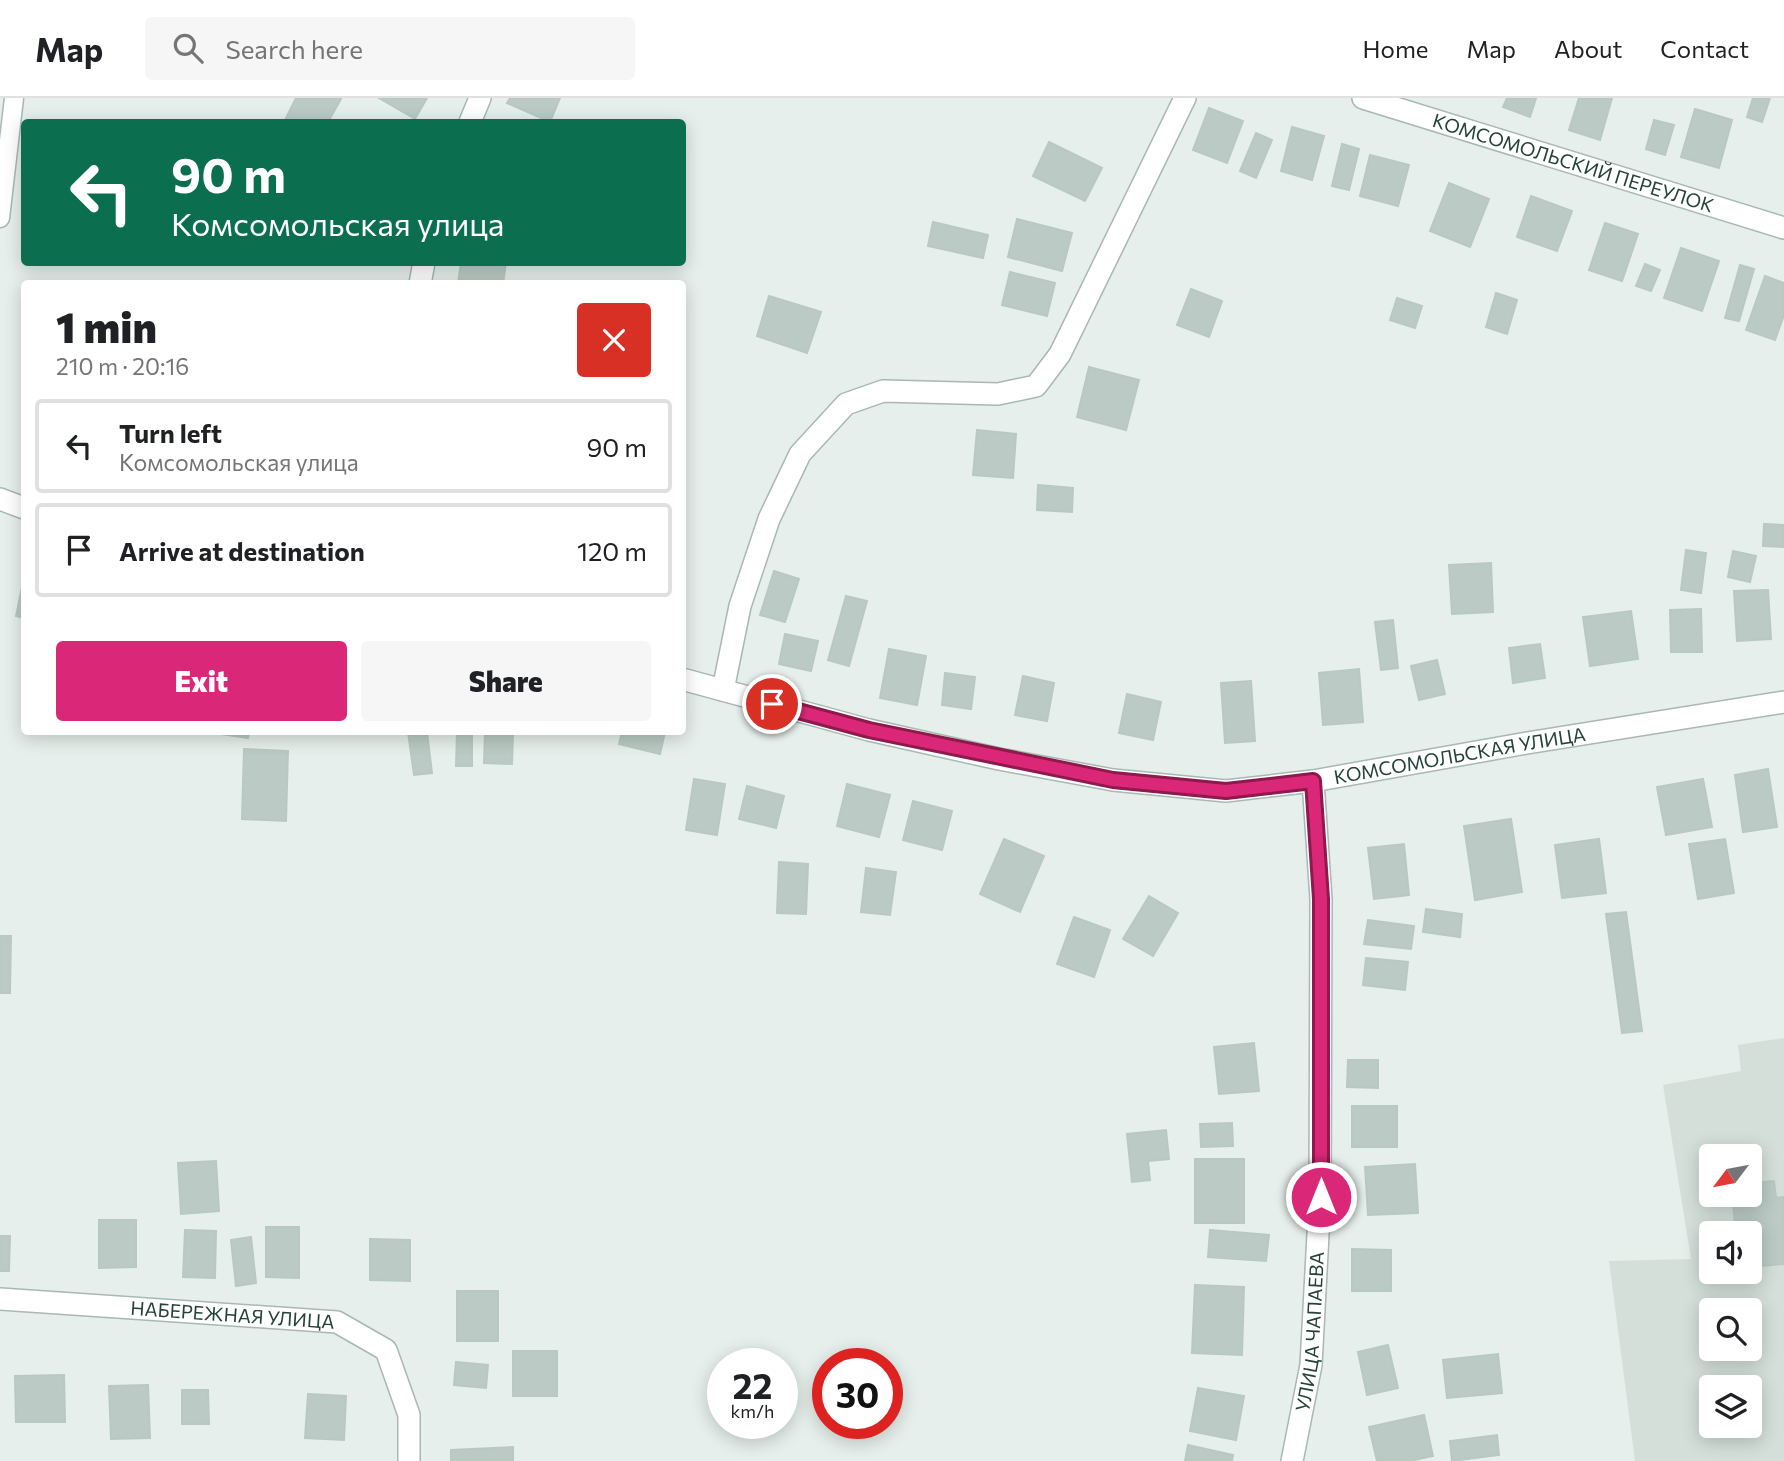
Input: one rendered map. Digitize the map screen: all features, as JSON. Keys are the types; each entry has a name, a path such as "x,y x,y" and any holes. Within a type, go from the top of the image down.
{"street":[{"path":"471,119 480,98"},
{"path":"723,690 740,606 769,519 800,454 846,404 883,391 998,394 1036,386 1060,354 1185,98"},
{"name":"КОМСОМОЛЬСКИЙ ПЕРЕУЛОК","path":"1363,98 1784,228"},
{"path":"0,499 21,507"},
{"name":"КОМСОМОЛЬСКАЯ УЛИЦА","path":"686,680 869,730 1113,780 1226,791 1313,781 1784,702"},
{"name":"УЛИЦА ЧАПАЕВА","path":"1292,1461 1311,1365 1321,1197 1321,899 1313,781"},
{"name":"НАБЕРЕЖНАЯ УЛИЦА","path":"0,1299 337,1322 386,1350 409,1415 409,1461"}],"lane":[{"path":"0,218 14,98"}],"shaded area":[{"path":"1784,1038 1784,1461 1635,1461 1609,1261 1691,1259 1663,1085 1741,1071 1738,1045"}],"building":[{"path":"296,98 341,99 330,119 286,119"},
{"path":"379,98 427,98 415,119"},
{"path":"510,98 560,98 551,119 543,119 507,103"},
{"path":"1507,98 1536,98 1530,117 1503,107"},
{"path":"1579,98 1612,98 1600,140 1569,130"},
{"path":"1753,98 1770,98 1762,122 1747,117"},
{"path":"1209,108 1243,121 1227,163 1193,150"},
{"path":"1695,109 1732,120 1719,168 1681,157"},
{"path":"1654,120 1674,125 1665,155 1646,149"},
{"path":"1292,127 1324,136 1312,180 1281,171"},
{"path":"1256,133 1272,140 1256,178 1240,171"},
{"path":"1049,142 1102,168 1085,201 1033,176"},
{"path":"1342,144 1359,149 1349,190 1332,186"},
{"path":"1370,155 1409,165 1398,206 1360,196"},
{"path":"1449,183 1489,199 1470,247 1430,231"},
{"path":"1531,196 1572,211 1557,251 1517,237"},
{"path":"1017,219 1072,233 1062,271 1008,257"},
{"path":"933,222 988,235 983,258 928,246"},
{"path":"1605,223 1638,234 1622,281 1589,270"},
{"path":"1681,248 1719,261 1702,311 1664,298"},
{"path":"1645,264 1660,270 1651,291 1636,286"},
{"path":"1740,265 1754,269 1739,321 1725,318"},
{"path":"460,266 505,266 504,280 459,280"},
{"path":"1010,272 1055,283 1047,316 1002,305"},
{"path":"1765,276 1784,283 1784,315 1775,340 1746,330"},
{"path":"1191,289 1222,301 1209,337 1177,325"},
{"path":"1496,293 1517,300 1507,334 1486,327"},
{"path":"769,296 821,312 807,353 757,336"},
{"path":"1397,298 1422,306 1415,328 1390,320"},
{"path":"1089,367 1139,380 1126,430 1077,417"},
{"path":"977,430 1016,434 1013,478 973,475"},
{"path":"1038,485 1073,488 1072,512 1037,510"},
{"path":"1764,524 1784,525 1784,547 1763,546"},
{"path":"1686,550 1706,553 1701,593 1681,590"},
{"path":"1733,551 1756,556 1750,582 1728,577"},
{"path":"1491,563 1493,612 1452,614 1449,565"},
{"path":"774,571 799,579 785,622 760,615"},
{"path":"1768,590 1771,639 1737,641 1734,591"},
{"path":"21,592 21,617 16,616"},
{"path":"846,596 867,601 849,666 828,660"},
{"path":"1701,609 1702,652 1671,652 1670,610"},
{"path":"1631,611 1638,659 1590,666 1583,617"},
{"path":"1393,620 1398,668 1381,670 1375,622"},
{"path":"785,634 818,641 811,671 779,664"},
{"path":"1540,644 1545,678 1513,683 1509,648"},
{"path":"889,649 926,656 917,705 880,698"},
{"path":"1437,660 1445,694 1419,700 1411,666"},
{"path":"1359,669 1363,722 1323,725 1319,673"},
{"path":"945,673 975,677 971,709 942,705"},
{"path":"1023,676 1054,683 1047,721 1015,715"},
{"path":"1251,681 1255,741 1225,743 1221,683"},
{"path":"1127,694 1161,702 1153,740 1119,733"},
{"path":"228,735 248,735 248,738"},
{"path":"408,735 427,735 432,773 414,775"},
{"path":"457,735 472,735 472,766 456,766"},
{"path":"485,735 513,735 512,764 484,763"},
{"path":"621,735 664,735 660,754 619,744"},
{"path":"244,749 288,751 286,821 242,819"},
{"path":"1768,769 1777,827 1743,832 1735,775"},
{"path":"694,779 725,784 717,835 686,830"},
{"path":"1703,779 1712,827 1666,835 1657,787"},
{"path":"847,784 890,795 879,837 837,826"},
{"path":"747,786 784,796 776,828 739,819"},
{"path":"913,801 952,811 942,850 903,840"},
{"path":"1511,819 1522,892 1475,900 1464,826"},
{"path":"1004,839 1044,856 1020,912 980,894"},
{"path":"1599,839 1606,893 1562,898 1555,845"},
{"path":"1725,839 1734,893 1698,899 1689,844"},
{"path":"1404,844 1409,895 1374,899 1368,848"},
{"path":"779,862 808,864 806,914 777,913"},
{"path":"866,868 896,872 890,915 861,912"},
{"path":"1149,896 1178,913 1153,956 1123,939"},
{"path":"1426,909 1462,914 1460,937 1423,932"},
{"path":"1626,912 1642,1031 1622,1033 1606,914"},
{"path":"1074,917 1110,930 1094,977 1057,964"},
{"path":"1368,920 1414,926 1411,949 1364,944"},
{"path":"0,936 11,936 10,993 0,993"},
{"path":"1366,958 1408,962 1405,990 1363,985"},
{"path":"1254,1043 1259,1091 1219,1094 1214,1047"},
{"path":"1348,1060 1378,1060 1378,1088 1347,1087"},
{"path":"1352,1106 1397,1106 1397,1147 1352,1147"},
{"path":"1232,1123 1233,1146 1201,1147 1200,1124"},
{"path":"1166,1130 1169,1159 1148,1161 1150,1180 1132,1182 1127,1134"},
{"path":"1195,1159 1244,1159 1244,1223 1195,1223"},
{"path":"216,1161 219,1211 181,1214 178,1163"},
{"path":"1415,1164 1418,1213 1368,1215 1365,1167"},
{"path":"1774,1181 1776,1198 1784,1197 1784,1264 1762,1266 1762,1221 1735,1221 1733,1208 1762,1208 1762,1182"},
{"path":"99,1220 136,1220 136,1267 99,1268"},
{"path":"266,1227 299,1227 299,1278 266,1277"},
{"path":"185,1230 216,1231 215,1278 183,1277"},
{"path":"1210,1230 1269,1235 1266,1261 1208,1257"},
{"path":"0,1236 10,1236 9,1271 0,1271"},
{"path":"251,1237 256,1283 236,1286 231,1240"},
{"path":"370,1239 410,1240 410,1281 370,1280"},
{"path":"1352,1249 1391,1250 1391,1291 1352,1291"},
{"path":"1195,1285 1244,1287 1242,1355 1192,1353"},
{"path":"457,1291 498,1291 498,1341 457,1341"},
{"path":"1388,1345 1398,1388 1367,1395 1358,1352"},
{"path":"513,1351 557,1351 557,1396 513,1396"},
{"path":"1498,1354 1502,1393 1447,1398 1443,1360"},
{"path":"456,1362 488,1365 486,1388 454,1385"},
{"path":"64,1375 65,1422 16,1422 15,1376"},
{"path":"148,1385 150,1438 111,1439 109,1386"},
{"path":"1198,1388 1244,1396 1236,1440 1190,1431"},
{"path":"182,1390 208,1390 209,1424 182,1424"},
{"path":"308,1394 346,1396 344,1440 305,1438"},
{"path":"1424,1415 1433,1456 1409,1461 1377,1461 1369,1427"},
{"path":"1497,1435 1499,1455 1452,1461 1450,1441"},
{"path":"1188,1445 1233,1455 1232,1461 1185,1461"},
{"path":"513,1447 513,1461 451,1461 451,1450"}],"route":[{"path":"772,704 869,730 999,759 1113,780 1226,791 1313,781 1321,899 1321,1197"}]}
